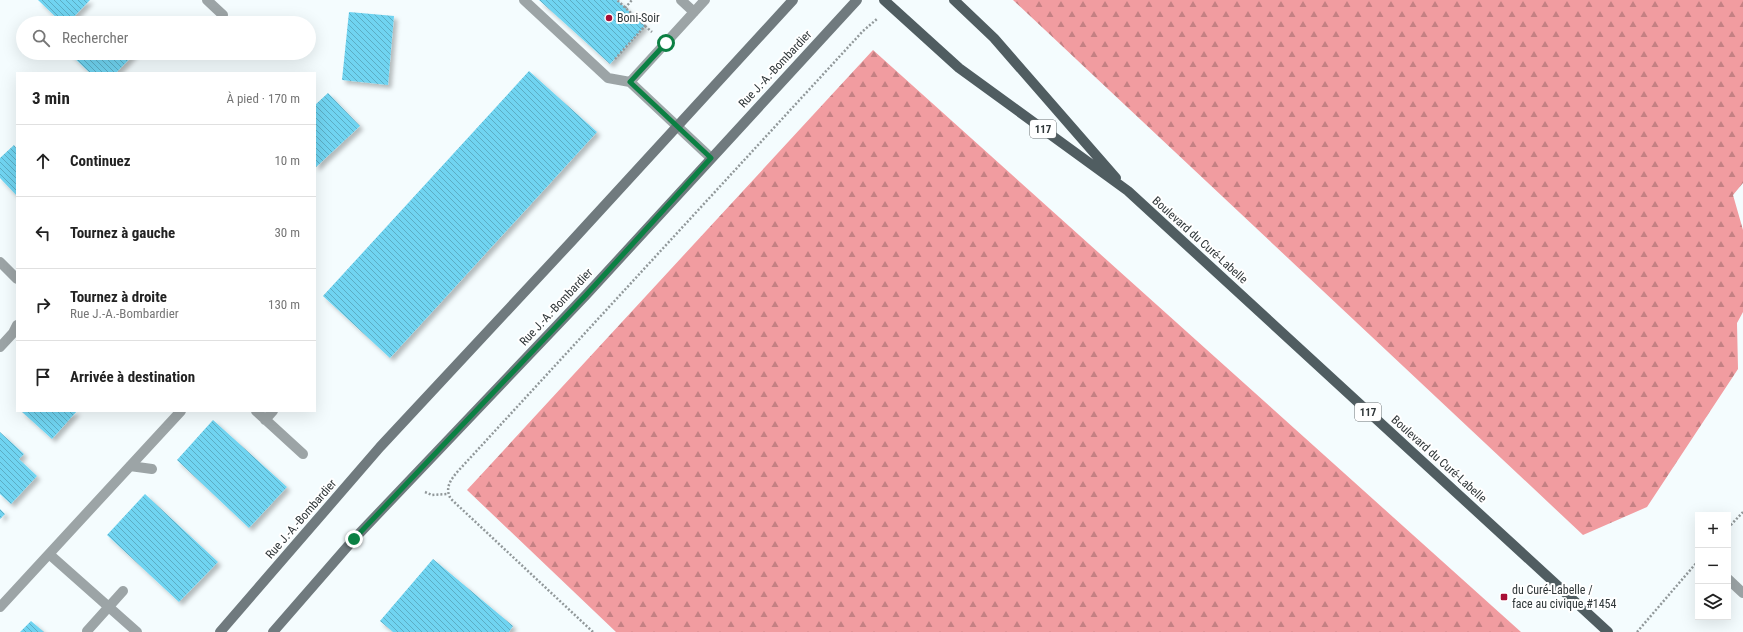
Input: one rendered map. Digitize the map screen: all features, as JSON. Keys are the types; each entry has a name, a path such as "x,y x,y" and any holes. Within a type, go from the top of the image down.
{"main road":[{"name":"Boulevard du Curé-Labelle","path":"884,0 959,68 1128,191"},
{"name":"Boulevard du Curé-Labelle","path":"954,0 994,38 1128,191 1608,632"}],"street":[{"path":"207,0 223,15"},
{"path":"524,0 608,78 630,82 711,158"},
{"path":"681,0 694,12"},
{"path":"630,82 705,0"},
{"name":"Rue J.-A.-Bombardier","path":"220,632 380,447 793,0"},
{"name":"Rue J.-A.-Bombardier","path":"273,632 354,539 586,295 857,0"},
{"path":"0,262 16,278"},
{"path":"0,347 16,328"},
{"path":"0,607 180,412"},
{"path":"257,412 303,454"},
{"path":"265,420 272,412"},
{"path":"130,466 152,469"},
{"path":"49,554 137,632"},
{"path":"1731,583 1743,593"},
{"path":"87,631 123,591"}],"path":[{"path":"610,64 645,26 617,0"},
{"path":"625,8 632,0"},
{"path":"593,632 459,507 448,494 449,482 863,31 872,24"},
{"path":"425,492 432,495 448,494"},
{"path":"1731,525 1743,512"},
{"path":"1637,632 1653,616 1666,597 1695,564"}],"green space":[{"path":"1013,0 1743,0 1743,183 1733,195 1743,230 1743,312 1737,323 1738,369 1647,507 1583,535"},
{"path":"873,50 1521,632 616,632 467,490"}],"building":[{"path":"38,0 90,0 75,16 55,16"},
{"path":"539,0 617,0 645,26 610,64"},
{"path":"349,12 394,16 388,85 342,80"},
{"path":"76,60 128,60 117,72 89,72"},
{"path":"529,71 597,132 390,358 323,296"},
{"path":"328,93 360,126 316,167 316,104"},
{"path":"14,145 16,148 16,195 0,178 0,158"},
{"path":"22,412 76,412 52,439"},
{"path":"213,420 287,487 249,528 177,460"},
{"path":"0,432 24,454 19,459 37,476 11,504 0,494"},
{"path":"145,494 218,562 179,602 107,535"},
{"path":"0,509 5,514 0,519"},
{"path":"433,559 513,626 509,632 393,632 380,621"},
{"path":"31,621 44,632 20,632"}],"place":[{"name":"Boni-Soir","path":"609,18"},
{"name":"du Curé-Labelle / face au civique #1454","path":"1504,597"}],"route":[{"path":"354,539 586,295 711,158 630,82 666,43"}]}
